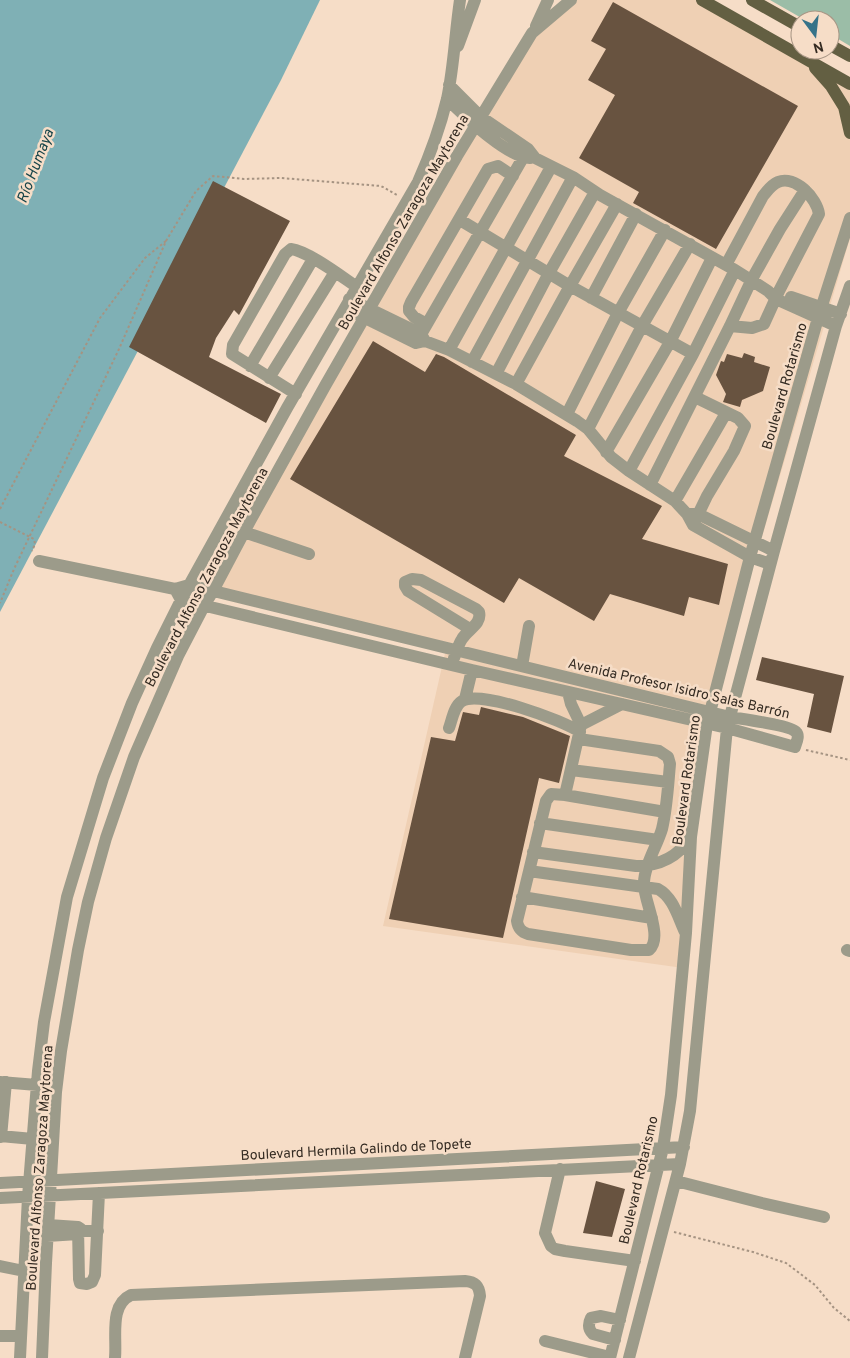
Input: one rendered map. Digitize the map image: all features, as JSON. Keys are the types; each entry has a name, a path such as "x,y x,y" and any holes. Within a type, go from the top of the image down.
{"main road":[{"path":"702,0 790,49"},
{"path":"752,0 790,22"},
{"path":"809,60 831,86 844,107 850,133"},
{"path":"810,60 850,84"}],"street":[{"name":"Boulevard Alfonso Zaragoza Maytorena","path":"20,1358 28,1197 44,1022 67,898 89,820 115,745 178,594 189,585 347,304 408,201 428,160 447,99 460,0"},
{"path":"454,57 475,0"},
{"path":"532,33 548,0"},
{"name":"Boulevard Alfonso Zaragoza Maytorena","path":"42,1358 56,1092 61,1051 88,902 106,838 134,757 178,656 204,606 456,156 532,33 571,0"},
{"path":"449,85 489,138 573,177 595,192 731,267 774,294 793,298 820,313 838,320"},
{"path":"447,99 478,122"},
{"path":"422,336 513,176 528,155"},
{"path":"422,336 408,307 488,169 498,166 513,176"},
{"path":"449,350 551,167"},
{"path":"472,362 573,177"},
{"path":"628,471 693,354 763,196 770,187 784,180 792,182 805,190 815,200 819,214 774,294 764,324 752,328 730,326"},
{"path":"650,485 752,279 780,228 805,190"},
{"path":"496,374 549,273 595,192"},
{"path":"516,384 617,204"},
{"path":"591,298 636,214"},
{"name":"Boulevard Rotarismo","path":"610,1358 660,1164 671,1096 686,934 691,837 708,718 750,557 820,313 850,218"},
{"path":"460,220 570,286 693,354"},
{"path":"566,414 618,313 665,230"},
{"path":"588,429 642,326 690,244"},
{"path":"296,394 232,354 231,348 260,296 288,251 296,250 357,287"},
{"path":"606,452 670,342 712,258"},
{"path":"250,366 313,259"},
{"path":"269,378 335,272"},
{"path":"629,1358 676,1181 690,1111 729,723 770,564 838,320 850,286"},
{"path":"347,304 422,336 516,384 566,414 588,429 606,452 628,471 674,501 693,518 750,557 770,564"},
{"path":"693,518 744,430 743,422 694,397"},
{"path":"674,501 726,413"},
{"path":"693,518 774,551"},
{"path":"244,532 309,554"},
{"name":"Avenida Profesor Isidro Salas Barrón","path":"39,561 178,594 204,606 472,670 622,704 708,718"},
{"path":"452,665 462,638 480,618 479,612 421,580 408,579 405,582 408,591 470,629"},
{"name":"Avenida Profesor Isidro Salas Barrón","path":"189,585 522,666 729,723 795,747"},
{"path":"522,666 530,626"},
{"path":"465,700 472,670"},
{"path":"565,795 580,732 568,692"},
{"path":"449,728 459,704 465,700 480,699 508,704 567,724 580,732 659,751 668,757 670,764 665,812 658,840 647,866 644,886 652,918 654,943 652,947 645,951 630,950 528,934 523,932 518,926 517,921 548,796 554,793 665,812"},
{"path":"580,732 622,704"},
{"path":"571,770 668,782"},
{"path":"540,823 658,840"},
{"path":"533,852 618,864 647,866 658,864 672,857 691,837"},
{"path":"529,871 658,889 667,896 686,934"},
{"path":"522,897 652,918"},
{"path":"67,898 88,902"},
{"path":"33,1138 1,1136 3,1082 37,1085"},
{"name":"Boulevard Hermila Galindo de Topete","path":"0,1182 684,1146"},
{"path":"0,1198 680,1164"},
{"path":"560,1169 546,1233 551,1246 565,1251 635,1261"},
{"path":"676,1181 824,1217"},
{"path":"80,1231 79,1279 80,1282 87,1284 92,1282 95,1275 99,1193"},
{"path":"48,1231 98,1231"},
{"path":"0,1266 24,1271"},
{"path":"114,1358 118,1306 125,1298 131,1295 465,1281 475,1283 478,1286 480,1296 465,1358"},
{"path":"615,1340 593,1334 589,1328 591,1318 597,1316 620,1320"},
{"path":"0,1336 21,1336"},
{"path":"545,1341 610,1358"}],"path":[{"path":"0,603 14,569 31,537 68,454 119,349 166,241 196,191 213,176 244,179 281,178 381,186 408,201"},
{"path":"0,509 100,318 145,258 166,241"},
{"path":"0,522 31,537 35,542 32,554 39,561"},
{"path":"795,747 850,760"},
{"path":"663,1229 753,1252 786,1263 815,1285 834,1308 850,1321"}],"shaded area":[{"path":"573,0 701,0 790,51 790,60 806,60 850,85 850,238 707,724 683,968 383,926 446,649 213,591 532,33"}],"green space":[{"path":"770,0 850,0 850,46 840,40 840,10 790,11"}],"water":[{"name":"Río Humaya","path":"0,0 320,0 281,80 0,612"}],"building":[{"path":"613,2 798,106 716,249 633,203 639,192 579,158 615,95 588,80 606,49 591,41"},
{"path":"213,181 290,221 239,315 234,310 216,338 209,357 281,394 266,423 129,347"},
{"path":"373,341 425,372 436,354 444,357 576,435 564,456 662,506 642,539 728,564 719,605 689,597 684,616 610,594 594,621 519,578 504,603 290,479"},
{"path":"744,353 755,357 754,362 770,367 763,391 742,400 740,407 723,402 726,394 716,375 721,361 724,362 727,354 742,358"},
{"path":"762,657 844,676 831,733 807,727 814,694 756,680"},
{"path":"481,707 523,717 570,736 559,783 539,778 503,938 389,919 431,737 455,741 463,712 479,715"},
{"path":"596,1181 625,1189 612,1237 583,1233"}]}
